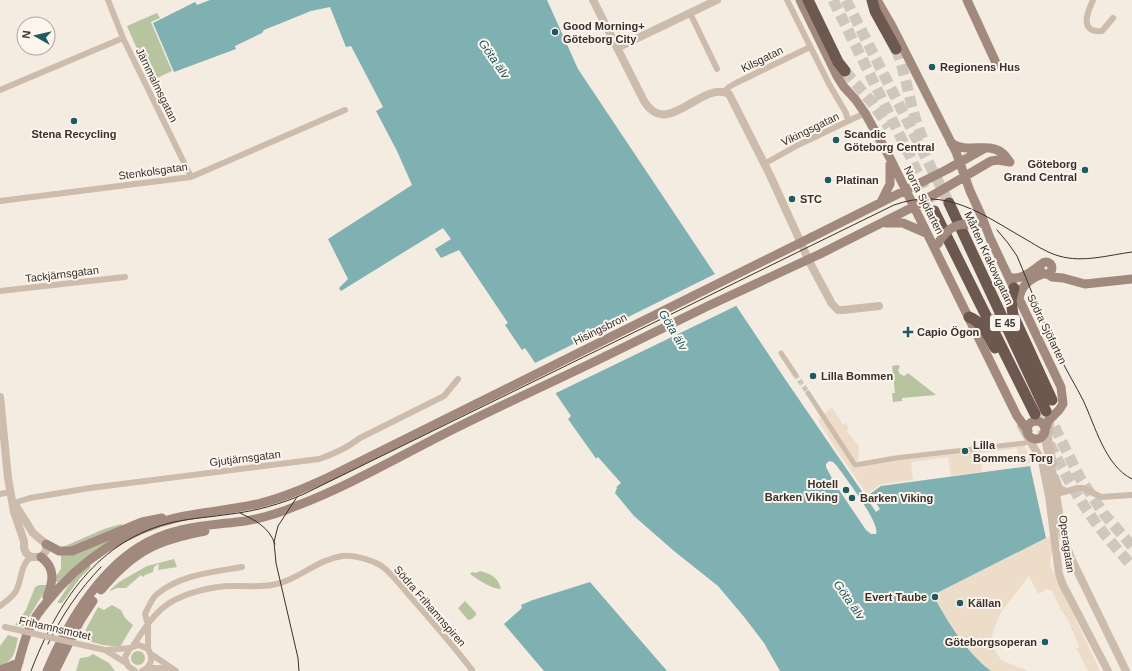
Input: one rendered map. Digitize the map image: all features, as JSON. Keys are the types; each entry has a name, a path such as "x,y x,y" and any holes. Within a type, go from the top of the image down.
{"highway":[{"path":"808,0 838,62 845,71"},
{"path":"872,0 875,11 896,50"},
{"name":"Mårten Krakowgatan","path":"949,203 1052,412"},
{"name":"E 45","path":"934,211 1031,412 980,324 975,319 969,317"},
{"path":"1014,288 1011,300 1013,315 1052,400"}],"main road":[{"name":"Norra Sjöfarten","path":"800,0 837,76 844,87 856,99 890,158 1017,416"},
{"name":"Södra Sjöfarten","path":"877,0 892,26 960,162 965,178 990,238 1060,387 1062,404 1052,412 1045,432"},
{"path":"967,0 997,65"},
{"path":"47,671 65,634 79,611 106,574 124,558 155,539 174,531 188,528 245,521 278,513 336,488 451,430 710,305 820,254 913,207 991,162 1002,160 1010,162 1002,152 989,148 967,149 956,147 951,143"},
{"name":"Hisingsbron","path":"181,517 261,504 277,499 329,477 989,148"},
{"path":"880,203 890,184 890,158"},
{"path":"882,223 903,223 926,233"},
{"name":"Södra Sjöfarten","path":"938,254 938,244 948,230 956,226 967,223 977,226 990,238"},
{"path":"1008,277 1014,279 1020,277 1033,271 1040,265 1039,269 1045,274 1084,284 1132,279"},
{"path":"1020,300 1020,294 1029,281 1045,274"},
{"path":"1017,416 1029,434 1034,439 1042,438 1045,432 1044,426 1038,422 1030,424 1028,431"},
{"path":"46,544 59,551 72,551 142,522 171,516 181,517"},
{"path":"16,671 31,624 57,590 71,575 85,562 137,532 164,521 181,517"},
{"path":"55,671 80,621 96,596 121,569 156,545 178,537 205,530 230,527 245,521"},
{"path":"42,557 49,564 52,577 51,586 42,609"},
{"path":"63,653 63,671"},
{"path":"0,670 19,662"}],"street":[{"name":"Järnmalmsgatan","path":"108,0 123,38 191,176"},
{"path":"593,0 650,110 658,114 674,112 710,94 720,92 724,92 731,97 810,263 832,304 838,310 879,306"},
{"path":"617,48 717,0"},
{"path":"787,0 829,84 846,113 848,122"},
{"path":"1093,0 1086,18 1087,24 1091,30 1102,31 1113,18"},
{"path":"690,13 717,69"},
{"path":"0,90 123,38"},
{"name":"Kilsgatan","path":"724,92 736,83 810,47"},
{"name":"Stenkolsgatan","path":"0,201 191,176 345,110"},
{"name":"Vikingsgatan","path":"764,164 798,145 865,113"},
{"name":"Tackjärnsgatan","path":"0,291 125,277"},
{"path":"781,352 795,374"},
{"name":"Gjutjärnsgatan","path":"14,503 30,498 90,488 319,459 337,452 360,438 444,396 458,379"},
{"path":"808,393 855,465 896,458 1025,443"},
{"path":"0,397 10,492 14,503 33,533 46,544 46,552 42,557 31,557 26,553 24,541 14,512 14,503"},
{"path":"1052,412 1049,438 1057,480 1060,488 1066,491"},
{"name":"Operagatan","path":"1017,416 1022,428 1042,461 1053,495 1067,549 1126,671"},
{"name":"Operagatan","path":"1045,432 1053,495 1059,574 1063,585 1108,671"},
{"path":"1053,495 1078,488 1083,488 1101,497 1132,495"},
{"path":"0,494 10,492"},
{"name":"Södra Frihamnspiren","path":"148,625 168,604 185,596 205,590 229,586 272,585 285,581 323,562 342,556 361,557 380,565 395,578 472,670"},
{"path":"0,606 16,591 24,564 31,557"},
{"path":"144,670 151,662 148,625 145,614 155,596 167,587 193,576 242,567"},
{"path":"127,667 126,655 148,625"},
{"name":"Frihamnsmotet","path":"2,626 105,650 141,645 149,652"},
{"name":"Frihamnsmotet","path":"105,650 127,667 135,671"},
{"path":"149,652 174,670"},
{"path":"144,670 159,668 174,670"}],"green space":[{"path":"157,13 160,18 151,22 172,71 151,81 127,26"},
{"path":"892,366 900,366 898,370 900,374 904,376 908,373 936,395 902,398 902,401 893,402 892,393 895,393"},
{"path":"121,524 123,527 74,548 63,547 104,529"},
{"path":"133,527 83,560 58,582 56,582 56,576 61,569 61,554 79,553 92,545"},
{"path":"174,559 177,567 158,570 158,564 154,567 153,572 143,577 141,575 126,588 117,588 110,591 119,582 147,566"},
{"path":"89,565 91,567 80,578 62,603 57,603 71,582"},
{"path":"480,571 488,573 494,577 501,589 489,586 470,574 472,572 476,573"},
{"path":"39,585 47,585 46,589 23,627 15,625 26,610 35,587"},
{"path":"465,601 476,613 472,619 468,620 458,608"},
{"path":"112,605 121,610 125,618 133,625 120,647 103,645 84,640 86,629 98,607 104,610"},
{"path":"8,635 18,638 16,648 11,659 0,666 0,646"},
{"path":"135,651 141,651 145,655 145,661 141,665 135,665 131,661 131,655"},
{"path":"93,654 109,663 115,671 76,671 80,658 88,657"}],"shaded area":[{"name":"Lilla Bommens Torg","path":"832,407 843,425 845,423 847,425 847,432 859,446 858,463 885,458 888,456 1022,442 1033,463 1020,465 1017,448 980,453 982,472 951,476 948,457 911,462 913,480 881,484 867,494 837,451 818,420"},
{"path":"1051,536 1052,548 1050,565 1100,671 1088,671 1076,648 1079,648 1079,646 1068,620 1061,609 1059,609 1060,608 1052,591 1047,589 1038,594 1029,576 1001,612 992,636 994,649 1001,660 1028,671 991,671 973,655 957,636 933,595"}],"water":[{"name":"Göta älv","path":"210,0 547,0 578,69 785,379 876,512 880,509 870,494 881,486 1030,466 1046,538 933,595 965,646 991,671 780,671 764,643 718,586 674,551 634,516 615,493 617,488 568,419 571,416 525,348 522,350 505,325 508,323 459,250 441,258 435,249 451,239 443,228 341,291 339,288 348,279 328,239 412,185 397,151 376,111 383,107 351,46 346,47 330,7 311,11 264,30 262,33 235,46 236,49 174,72 153,23 195,2 197,5","holes":["829,461 833,462 868,511 876,529 876,534 871,534 866,530 835,484 826,467 826,464"]},
{"path":"590,582 667,671 544,671 504,624 522,608 521,605"}],"pier":[{"path":"717,273 738,305 554,394 533,364"},
{"path":"598,457 621,483 614,489 594,460"}],"tunnel":[{"path":"833,0 911,158 934,211"},
{"path":"846,0 949,203"},
{"path":"896,49 915,119 924,141"},
{"path":"845,71 873,104 889,127"},
{"path":"795,374 808,393"},
{"path":"1047,412 1080,478 1104,514 1132,546"},
{"path":"1035,414 1077,494 1102,531 1132,566"}],"tram line":[{"path":"31,671 41,646 54,621 68,598 84,577 102,559 123,543 147,530 188,519 259,509 304,494 894,205 913,200 931,199 948,201 980,213 1039,247 1059,256 1068,258 1087,259 1132,252"},
{"path":"997,230 1017,256 1048,333 1083,400 1102,444 1115,465 1132,479"},
{"path":"297,497 278,526 274,542 276,563 298,658 299,671"},
{"path":"240,513 261,525 269,533 275,544"},
{"path":"48,644 72,603 101,567"}],"place":[{"name":"Good Morning+ Göteborg City","path":"555,32"},
{"name":"Regionens Hus","path":"932,67"},
{"name":"Stena Recycling","path":"74,121"},
{"name":"Scandic Göteborg Central","path":"836,140"},
{"name":"Göteborg Grand Central","path":"1085,170"},
{"name":"Platinan","path":"828,180"},
{"name":"STC","path":"792,199"},
{"name":"Capio Ögon","path":"908,332"},
{"name":"Lilla Bommen","path":"813,376"},
{"name":"Lilla Bommens Torg","path":"965,451"},
{"name":"Hotell Barken Viking","path":"846,490"},
{"name":"Barken Viking","path":"852,498"},
{"name":"Evert Taube","path":"935,597"},
{"name":"Källan","path":"960,603"},
{"name":"Göteborgsoperan","path":"1045,642"}]}
